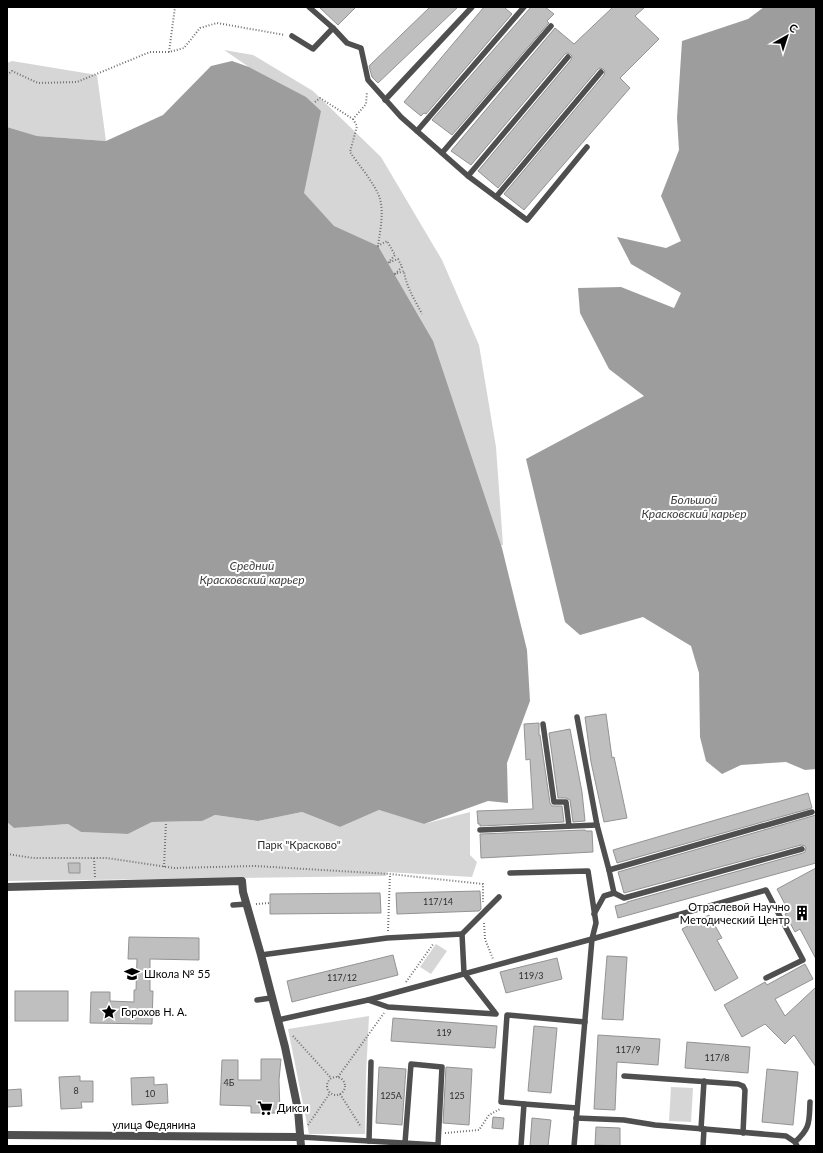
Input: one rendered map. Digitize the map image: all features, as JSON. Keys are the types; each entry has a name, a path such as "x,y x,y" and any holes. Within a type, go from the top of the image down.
{"street":[{"path":"7,887 242,881 243,892 250,904 298,1110 300,1146"},
{"name":"улица Федянина","path":"7,1136 300,1137"}],"lane":[{"path":"309,7 333,28 347,43 361,48 368,80 401,118 468,176 527,220 587,147"},
{"path":"385,100 472,7"},
{"path":"417,131 524,7"},
{"path":"442,154 552,26"},
{"path":"292,36 312,49 333,28"},
{"path":"468,176 568,57"},
{"path":"496,197 601,72"},
{"path":"577,717 597,825 614,893"},
{"path":"543,724 554,802 566,802 569,826"},
{"path":"609,870 812,812"},
{"path":"480,830 597,825"},
{"path":"594,914 604,896 614,893 624,898 802,848"},
{"path":"510,873 588,870 596,923 592,940 574,1146"},
{"path":"278,1020 368,1000 464,973 592,940 766,890 803,960 766,978"},
{"path":"261,955 387,938 462,934 499,897"},
{"path":"233,905 250,904"},
{"path":"368,1000 388,1007 496,1014 464,973 462,934"},
{"path":"257,1000 272,998"},
{"path":"577,1108 501,1102 507,1016 585,1022"},
{"path":"369,1141 371,1062"},
{"path":"405,1143 411,1064 442,1067 438,1145"},
{"path":"624,1076 738,1084 743,1086 745,1090 743,1133"},
{"path":"703,1146 702,1129 704,1082"},
{"path":"576,1118 624,1120 655,1125 786,1136 796,1144 809,1126 810,1102"},
{"path":"521,1146 524,1104"},
{"name":"улица Федянина","path":"300,1137 438,1145"}],"path":[{"path":"169,52 175,7"},
{"path":"7,75 12,71 38,83 77,82 150,52 169,52 184,48 200,28 217,23 292,36"},
{"path":"353,119 366,104 368,80"},
{"path":"315,102 320,98 353,119 358,126 350,152 380,199 382,223 378,246 387,241 395,254 388,263 398,259 402,267 395,274 404,272 405,278 422,314"},
{"path":"164,867 166,822"},
{"path":"7,854 33,858 107,858 174,868 255,866 390,874 483,884 485,939 495,965"},
{"path":"94,858 95,885"},
{"path":"387,938 390,874"},
{"path":"250,904 270,904"},
{"path":"288,1032 331,1078"},
{"path":"338,1077 344,1081 345,1089 340,1094 336,1095 330,1093 327,1088 331,1078 338,1077"},
{"path":"300,1137 330,1093"},
{"path":"340,1094 361,1128"},
{"path":"438,1134 479,1130 489,1115 502,1108"}],"green space":[{"path":"224,50 253,55 313,91 381,157 442,260 479,345 496,447 503,545 498,546 333,228 300,198 271,80"},
{"path":"12,61 97,75 106,141 37,136 7,127 7,63"},
{"name":"Парк \"Красково\"","path":"379,810 424,824 470,812 470,855 477,862 472,877 387,872 386,876 7,881 7,822 14,828 68,824 81,832 128,834 152,822 201,821 215,815 258,821 302,812 340,827"},
{"path":"436,944 447,951 431,974 420,967"},
{"path":"369,1016 365,1134 309,1134 288,1029"},
{"path":"671,1087 693,1088 691,1122 669,1121"}],"water":[{"name":"Большой Красковский карьер","path":"764,7 816,7 816,769 805,770 786,762 741,765 722,774 706,761 700,737 699,673 691,646 643,617 580,635 565,622 526,459 644,396 609,369 580,313 578,288 621,287 674,308 681,293 631,264 617,237 666,248 681,241 661,196 679,150 677,118 682,41 748,19"},
{"name":"Средний Красковский карьер","path":"232,61 249,67 306,97 321,111 304,193 334,226 378,246 433,341 502,548 527,650 530,701 507,763 508,803 488,801 424,824 379,810 340,827 302,812 258,821 215,815 202,821 152,822 128,834 81,832 68,824 14,828 7,822 7,127 37,136 106,141 163,115 211,66"}],"building":[{"path":"319,7 356,7 338,25"},
{"path":"430,7 458,7 378,83 372,77 369,66"},
{"path":"484,7 504,7 512,14 426,114 424,113 421,116 404,102"},
{"path":"531,7 545,7 554,14 547,21 549,23 452,135 432,120"},
{"path":"613,7 645,7 635,16 659,39 620,78 630,88 524,210 504,194 604,75 605,71 603,69 598,69 498,188 478,171 571,60 572,56 570,54 565,54 471,165 451,151 555,28 574,44"},
{"path":"606,714 612,758 614,757 627,818 604,822 591,762 585,717"},
{"path":"539,723 539,735 550,803 552,806 562,806 564,822 480,826 480,824 478,824 477,811 533,809 530,759 526,760 524,724"},
{"path":"570,729 582,792 585,821 573,822 570,800 566,798 558,798 549,733"},
{"path":"808,793 812,808 617,863 613,850"},
{"path":"816,815 816,863 618,918 615,906 803,853 805,852 806,848 805,846 801,845 624,893 618,872"},
{"path":"592,831 593,852 481,858 480,834"},
{"path":"68,863 80,863 80,873 69,873"},
{"name":"Отраслевой Научно Методический Центр","path":"816,868 816,959 800,929 795,932 785,914 789,912 777,889"},
{"path":"480,891 481,909 479,911 397,914 396,893"},
{"path":"380,893 381,913 270,914 270,894"},
{"path":"709,915 722,938 717,940 738,978 715,991 682,929"},
{"path":"129,937 199,938 199,960 150,959 150,991 153,991 152,1024 90,1023 91,992 110,992 110,1001 134,1002 137,959 128,959"},
{"path":"393,955 398,975 292,1002 287,981"},
{"path":"607,956 627,957 623,1020 602,1019"},
{"path":"557,958 562,979 506,993 500,972"},
{"path":"805,964 813,979 775,999 785,1016 816,987 816,1067 794,1035 785,1044 765,1024 742,1037 724,1005 765,982 767,985"},
{"path":"15,991 68,991 68,1021 15,1021"},
{"path":"393,1018 497,1026 495,1048 391,1041"},
{"path":"534,1026 557,1028 551,1093 528,1091"},
{"path":"598,1035 660,1039 658,1065 617,1062 615,1110 594,1109"},
{"path":"687,1042 750,1047 748,1073 685,1068"},
{"path":"261,1059 281,1059 279,1080 280,1113 251,1113 251,1106 220,1105 222,1060 238,1060 238,1080 261,1080"},
{"path":"379,1067 406,1069 402,1125 376,1123"},
{"path":"446,1067 472,1069 469,1125 443,1123"},
{"path":"767,1069 798,1072 793,1125 762,1122"},
{"path":"80,1076 80,1081 93,1081 93,1102 81,1102 82,1108 61,1109 59,1077"},
{"path":"154,1077 154,1085 167,1084 168,1103 132,1105 131,1078"},
{"path":"21,1089 22,1106 7,1107 7,1090"},
{"path":"493,1117 504,1118 503,1129 492,1128"},
{"path":"532,1118 551,1120 548,1146 530,1146"},
{"path":"596,1127 620,1128 620,1146 595,1145"}],"place":[{"name":"Отраслевой Научно Методический Центр","path":"802,913"},
{"name":"Школа № 55","path":"132,974"},
{"name":"Горохов Н. А.","path":"109,1012"},
{"name":"Дикси","path":"265,1108"}]}
